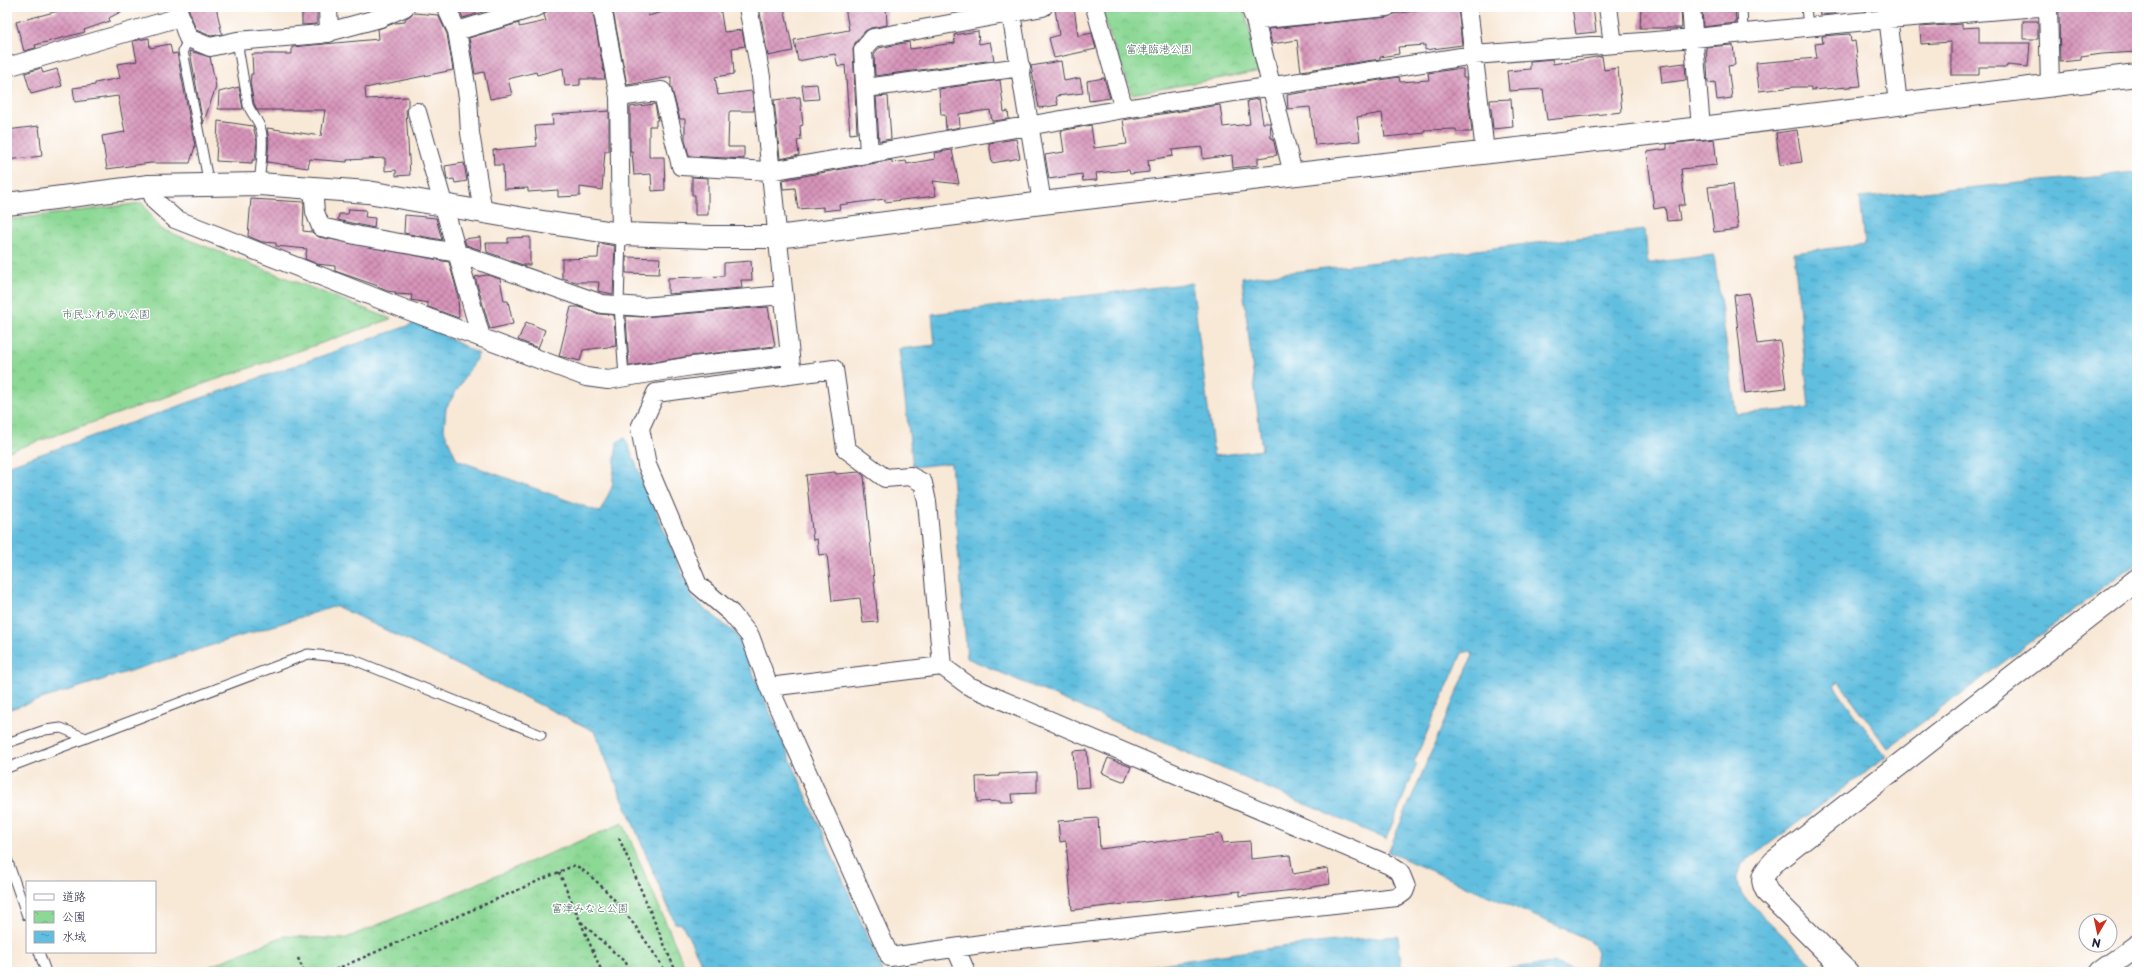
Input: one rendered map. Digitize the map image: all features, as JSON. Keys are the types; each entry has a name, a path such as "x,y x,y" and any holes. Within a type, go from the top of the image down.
{"street":[{"path":"328,7 329,33"},
{"path":"7,67 178,12 188,38 210,47 237,41 329,33 373,21 405,7"},
{"path":"446,7 457,31 468,97 470,133 483,212"},
{"path":"457,31 537,7"},
{"path":"602,7 619,97 621,234"},
{"path":"748,7 761,77 791,373"},
{"path":"869,154 866,88 862,50 873,38 1010,10 1042,7"},
{"path":"1095,7 1124,109"},
{"path":"1293,174 1253,13 1387,7"},
{"path":"1468,7 1485,152"},
{"path":"1608,7 1613,44"},
{"path":"1691,7 1701,128"},
{"path":"619,97 662,91 681,166 770,171 1124,109 1474,55 1694,38 1743,32 1808,27 1888,13 2039,7"},
{"path":"2048,7 2050,85"},
{"path":"1010,10 1021,67 1042,203"},
{"path":"1888,13 1898,104"},
{"path":"866,88 1021,67"},
{"path":"7,204 149,186 259,184 368,192 621,234 709,237 777,237 1042,203 1701,128 2137,75"},
{"path":"417,112 442,204 481,336"},
{"path":"149,186 155,201 174,219 407,310 481,336 586,377 608,380 692,366 789,355"},
{"path":"313,187 315,212 321,227 360,236 457,253 602,304 642,307 783,295"},
{"path":"769,687 942,666 970,686 1382,862 1400,872 1406,887 1404,892 1397,896 1003,941 956,949 890,957 769,687 750,636 731,612 698,585 647,465 640,428 656,393 791,373 834,369 846,449 885,478 910,476 923,483 927,502 942,666"},
{"path":"1847,972 1768,893 1762,885 1764,873 1774,862 2137,580"},
{"path":"2101,972 2137,946"},
{"path":"956,949 966,972"}],"lane":[{"path":"1742,7 1743,32"},
{"path":"1806,7 1808,27"},
{"path":"188,38 183,50 209,185"},
{"path":"237,41 248,105 252,115 259,122 262,132 259,184"},
{"path":"621,234 619,306 624,377"},
{"path":"7,768 308,654 349,658 541,735"},
{"path":"7,743 45,730 61,728 86,738"},
{"path":"7,859 26,913"},
{"path":"40,953 46,972"}],"path":[{"path":"619,838 676,972"},
{"path":"330,972 575,865 589,874 628,918 666,972"},
{"path":"558,872 602,972"},
{"path":"580,920 626,963 631,972"},
{"path":"298,958 304,972"},
{"path":"341,967 343,972"}],"green space":[{"name":"富津臨港公園","path":"1099,7 1243,7 1261,71 1132,94"},
{"name":"市民ふれあい公園","path":"142,203 161,229 391,319 7,452 7,220"},
{"name":"富津みなと公園","path":"623,823 687,972 196,972 284,936 344,939"}],"water":[{"path":"2137,172 2137,563 1888,748 1839,682 1834,686 1886,757 1742,864 1737,880 1742,895 1820,972 1594,972 1597,951 1585,938 1388,852 1473,655 1471,651 1462,653 1414,762 1417,764 1386,839 967,658 951,463 913,467 899,349 935,345 932,314 1192,283 1214,456 1262,450 1242,278 1645,230 1648,263 1714,255 1736,414 1809,408 1794,253 1865,244 1860,198"},
{"path":"419,322 479,354 446,408 444,430 457,460 600,512 612,487 617,442 625,438 693,599 736,634 883,972 706,972 682,924 675,923 594,731 336,606 7,710 7,466"},
{"path":"1398,936 1402,972 1114,972 1256,950"},
{"path":"1553,963 1585,972 1479,972"}],"building":[{"path":"55,7 130,7 109,18 110,21 84,30 85,32 35,45 36,48 24,51 16,22 58,11"},
{"path":"188,7 216,7 222,34 211,36 196,30"},
{"path":"458,7 499,7 463,18"},
{"path":"562,7 592,7 605,79 580,79 580,85 565,86 563,68 537,75 536,72 508,79 512,95 490,99 484,72 475,74 469,38 519,23 519,27 546,21 544,15 547,11"},
{"path":"629,7 647,7 648,16 680,7 720,7 724,32 742,30 745,46 732,48 734,74 715,77 718,95 752,91 754,111 730,111 729,113 728,147 744,147 744,159 689,156 685,140 685,119 680,119 671,87 671,77 627,85 613,11"},
{"path":"759,7 784,7 793,51 768,56"},
{"path":"845,7 886,7 887,25 871,28 865,31 855,43 853,50 857,133 850,134 845,65 838,67 835,54 798,61 794,40 849,30"},
{"path":"1074,7 1078,36 1092,33 1096,49 1054,58 1049,38 1059,35 1055,9"},
{"path":"1438,7 1458,7 1462,45 1425,50 1425,45 1398,47 1399,54 1380,57 1380,59 1301,71 1297,40 1272,44 1268,29 1388,17 1394,14"},
{"path":"1572,7 1593,7 1596,32 1576,34"},
{"path":"1641,7 1681,7 1682,28 1640,28"},
{"path":"1702,7 1735,7 1736,23 1703,27"},
{"path":"1819,7 1834,7 1835,14 1820,15"},
{"path":"2099,7 2137,7 2137,52 2102,54 2081,57 2081,60 2060,62 2059,11"},
{"path":"302,12 317,12 317,24 302,25"},
{"path":"414,13 438,15 447,34 453,70 365,88 366,99 408,97 408,106 406,110 410,175 396,176 396,170 385,171 385,158 347,160 347,162 310,159 308,168 267,162 269,142 267,128 321,136 325,110 257,110 250,83 251,74 253,74 252,54 292,54 292,47 379,39 378,29 395,23 405,22 405,19"},
{"path":"2023,21 2038,21 2038,39 2023,39"},
{"path":"1962,24 1962,28 1979,27 1979,43 2030,43 2028,67 2007,65 2007,67 1979,67 1979,75 1951,75 1951,42 1921,44 1920,27"},
{"path":"978,31 979,44 990,42 994,60 875,76 874,54 879,48 909,42 910,49 955,43 954,35"},
{"path":"1850,34 1851,42 1855,41 1861,86 1811,90 1811,87 1794,87 1759,91 1756,63 1817,58 1815,44 1823,43 1822,36"},
{"path":"149,38 150,48 170,44 172,54 177,53 195,146 190,163 151,163 107,169 102,136 125,132 118,96 75,102 73,88 95,85 95,83 120,78 117,64 137,61 133,41"},
{"path":"1733,45 1735,65 1728,66 1732,98 1717,100 1715,82 1708,83 1706,47"},
{"path":"190,51 210,57 216,87 203,124"},
{"path":"1602,56 1604,70 1618,68 1622,112 1547,120 1543,89 1509,91 1507,71 1530,69 1530,61 1552,59 1553,64"},
{"path":"1061,61 1064,81 1080,78 1083,93 1056,96 1058,105 1039,108 1031,66"},
{"path":"1685,63 1686,80 1662,83 1660,66"},
{"path":"41,68 43,73 57,69 62,86 31,94 25,73"},
{"path":"1463,69 1463,78 1466,78 1472,132 1456,132 1456,129 1424,130 1425,133 1385,137 1382,113 1357,117 1360,141 1315,145 1310,107 1288,109 1287,95 1399,77 1400,82 1429,80 1428,73"},
{"path":"1104,78 1110,98 1089,101 1087,81"},
{"path":"1000,80 1004,112 1008,111 1009,119 992,121 990,110 959,114 960,127 946,130 945,115 941,115 939,89"},
{"path":"817,84 819,99 804,100 802,85"},
{"path":"239,87 243,109 218,109 219,92"},
{"path":"888,96 891,139 879,141 876,97"},
{"path":"800,97 803,125 800,126 801,140 797,141 799,155 780,159 774,100"},
{"path":"1259,99 1263,123 1270,123 1271,138 1273,138 1277,155 1258,158 1258,165 1233,168 1232,155 1203,159 1202,147 1172,150 1173,156 1148,160 1149,172 1130,174 1129,170 1096,173 1097,180 1083,181 1082,174 1049,179 1045,155 1064,152 1061,131 1091,125 1094,148 1127,144 1123,120 1220,105 1223,127 1250,124 1247,101"},
{"path":"1511,99 1513,127 1493,129 1490,100"},
{"path":"655,104 658,120 656,120 656,126 649,126 649,157 664,157 665,190 652,191 651,174 634,175 632,151 630,151 630,107"},
{"path":"609,111 609,151 605,151 602,190 580,187 580,196 558,197 558,190 528,192 528,188 504,189 503,165 494,165 493,150 537,146 535,126 553,125 552,115"},
{"path":"218,121 253,126 257,142 255,160 252,160 252,163 216,161"},
{"path":"39,126 42,156 7,160 7,130"},
{"path":"1797,130 1802,162 1780,165 1776,133"},
{"path":"1016,139 1020,158 992,163 989,143"},
{"path":"1714,139 1717,165 1681,169 1685,205 1678,205 1680,220 1667,221 1665,207 1654,209 1647,152 1667,149 1667,144"},
{"path":"952,150 959,184 933,181 936,196 885,202 885,199 839,205 840,209 823,211 823,207 798,209 795,188 783,189 782,180 892,160 892,163 906,161 907,164 935,159 934,153"},
{"path":"464,163 467,181 455,183 454,179 447,180 445,166"},
{"path":"692,177 708,178 708,215 695,215 695,195 692,195"},
{"path":"1733,184 1738,229 1714,232 1708,187"},
{"path":"251,199 304,202 303,231 312,232 319,237 449,262 458,295 459,318 428,307 428,303 411,300 412,295 395,294 396,292 387,291 378,286 335,271 335,266 317,264 305,259 307,249 276,246 276,243 262,242 248,236"},
{"path":"349,209 366,210 365,217 375,218 374,228 338,220 339,214 348,214"},
{"path":"405,215 436,218 442,240 404,233"},
{"path":"480,237 481,250 466,245 464,239"},
{"path":"530,237 530,265 523,265 487,252 486,243 508,243 508,238"},
{"path":"599,243 615,246 613,294 598,291 599,282 576,282 562,278 562,259 598,258"},
{"path":"626,257 660,258 659,274 626,273"},
{"path":"751,261 752,280 741,280 742,288 668,294 668,278 724,276 724,263"},
{"path":"487,275 500,279 504,301 508,301 513,324 490,329 475,277"},
{"path":"1749,293 1757,344 1780,341 1786,388 1745,393 1734,295"},
{"path":"571,307 579,307 599,314 614,315 616,346 583,350 580,361 559,356"},
{"path":"768,307 775,346 691,356 629,366 626,316 643,317"},
{"path":"526,322 545,330 538,348 518,340"},
{"path":"835,472 836,474 859,472 864,476 878,622 863,623 860,598 832,601 827,554 819,555 817,539 813,540 806,475"},
{"path":"1087,750 1090,787 1076,788 1073,751"},
{"path":"1108,758 1131,767 1125,782 1102,773"},
{"path":"1037,772 1037,793 1012,794 1013,803 1000,803 1000,801 977,802 976,777"},
{"path":"1098,818 1100,849 1221,834 1223,843 1250,841 1251,859 1290,855 1293,874 1328,868 1330,884 1240,896 1240,891 1072,910 1066,841 1060,842 1058,821"}]}
